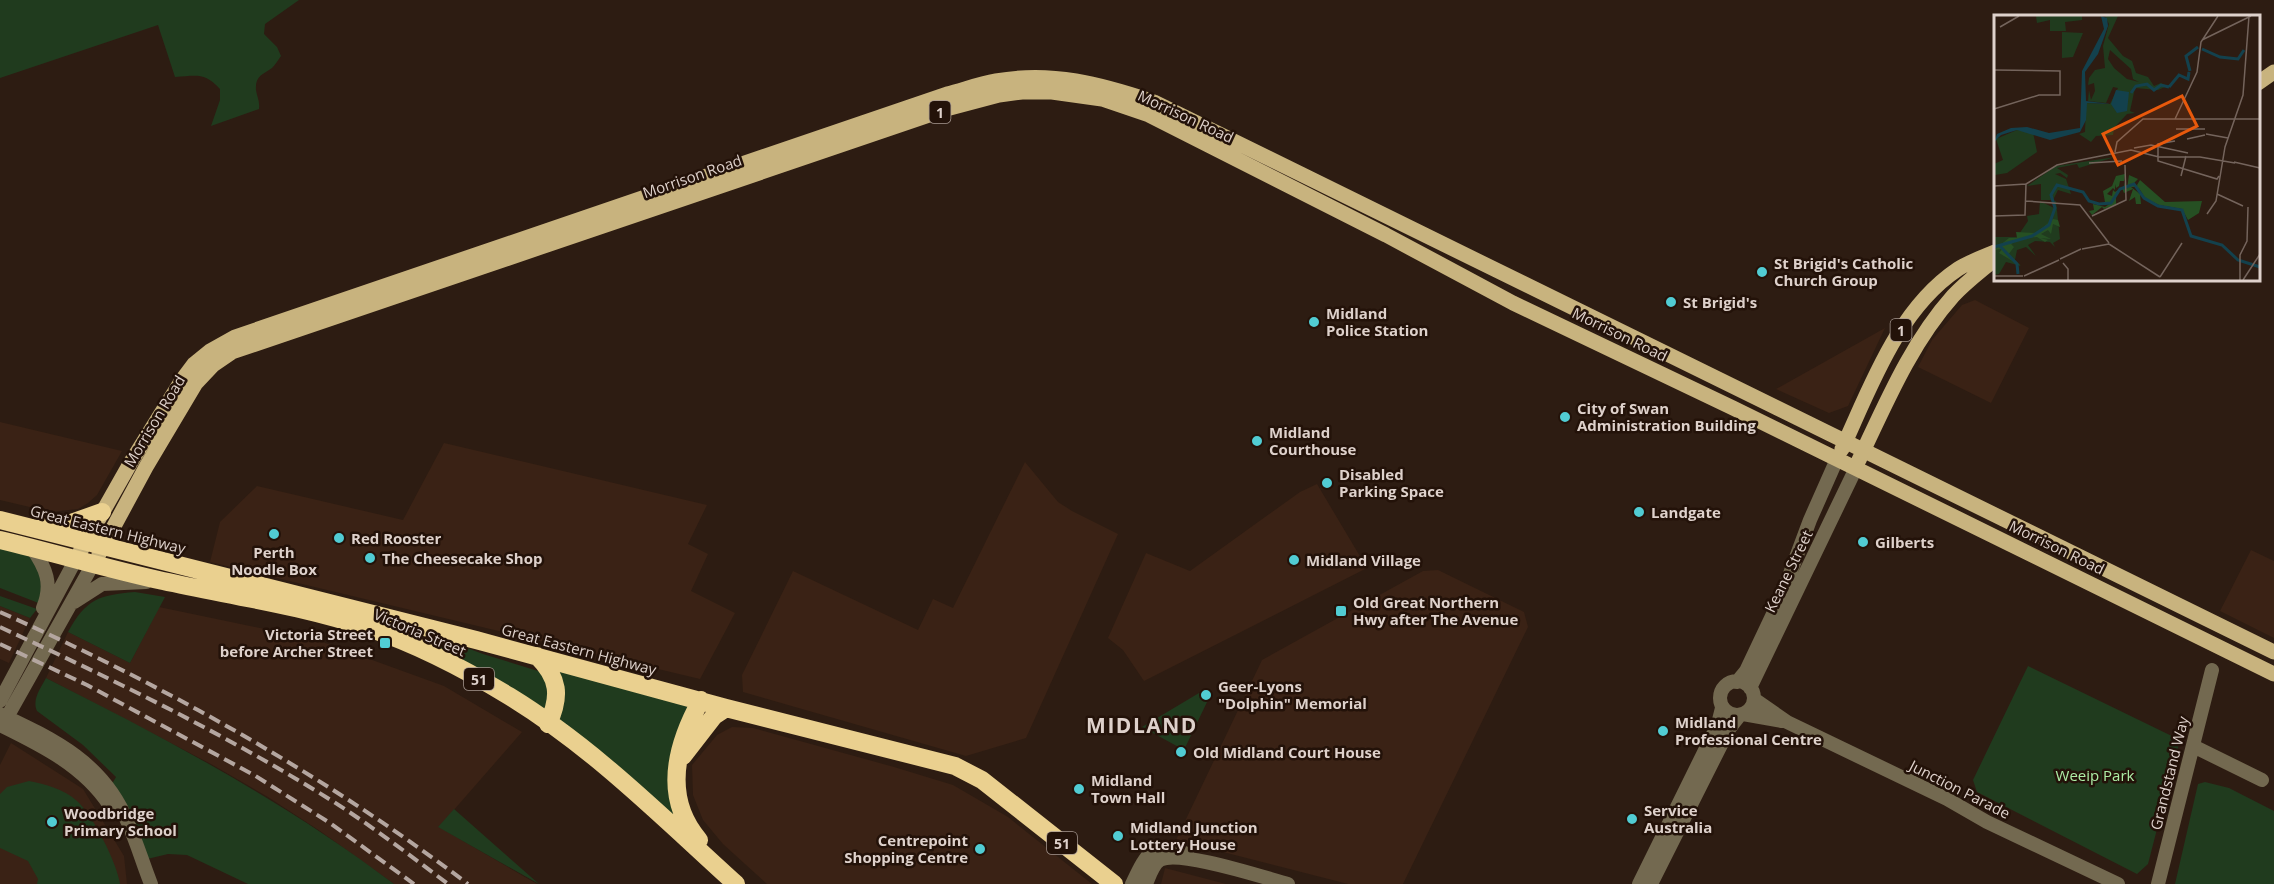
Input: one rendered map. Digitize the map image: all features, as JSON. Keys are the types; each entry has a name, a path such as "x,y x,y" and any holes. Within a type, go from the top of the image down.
{"highway":[{"path":"21,526 33,522 71,523 102,512"},
{"name":"Great Eastern Highway","path":"0,520 537,656 726,708 955,766 982,780 1114,884"},
{"path":"0,540 85,562"},
{"name":"Victoria Street","path":"85,562 370,628 473,675 511,697 612,770 734,881"},
{"path":"537,656 550,669 556,693 556,707 548,724"},
{"path":"701,700 678,753 676,771 679,796 684,815 693,834 734,881"},
{"path":"676,771 683,756 702,730 714,716 726,708"}],"main road":[{"path":"2259,82 2274,72"},
{"name":"Morrison Road","path":"94,544 102,512 182,380 194,364 210,351 235,337 947,94 995,81 1055,77 1106,86 1154,102 2274,652"},
{"name":"Morrison Road","path":"85,562 94,544 146,466 196,383 213,365 232,352 950,108 999,95 1052,92 1102,99 1149,115 1386,235 1513,303 1856,468 2274,674"},
{"name":"1","path":"1845,442 1896,336 1918,306 1959,268 1994,252"},
{"name":"1","path":"1856,468 1905,366 1925,332 1955,294 1994,260"},
{"path":"1837,459 1845,442"}],"street":[{"name":"Keane Street","path":"1737,682 1746,671 1782,595 1810,520 1837,459"},
{"name":"Keane Street","path":"1752,694 1856,468"},
{"path":"32,548 49,579 49,591 43,609 45,619"},
{"name":"Morrison Road","path":"2,721 29,679 70,605 85,562"},
{"name":"Morrison Road","path":"0,701 45,619 85,562"},
{"path":"70,605 102,584 163,581"},
{"name":"Grandstand Way","path":"2158,884 2212,670"},
{"path":"0,688 14,675"},
{"path":"29,679 21,703 22,711 28,721 75,755 102,780 123,812 151,884"},
{"path":"1639,884 1718,724 1722,708 1720,696 1722,690 1727,683 1744,684 1752,694 1752,706 1729,729 1651,884"},
{"name":"Junction Parade","path":"1752,694 1787,722 1947,799 1987,822 2118,884"},
{"path":"1722,708 1730,714 1742,715"},
{"name":"Junction Parade","path":"1742,715 1787,722"},
{"path":"2,721 48,736"},
{"path":"2,721 45,747 85,778 107,801 136,845"},
{"path":"2193,746 2262,780"},
{"path":"1132,884 1148,854 1203,861 1288,884"},
{"path":"1146,884 1158,855"}],"shaded area":[{"path":"1975,300 2029,328 1991,403 1918,367 1932,340 1962,305"},
{"path":"1885,328 1848,406 1829,413 1776,389"},
{"path":"0,422 122,451 97,495 78,509 51,512 0,500"},
{"path":"444,443 707,505 688,544 708,554 691,591 735,613 700,679 210,562 220,522 257,486 403,520"},
{"path":"1025,462 1058,502 1118,534 1026,738 966,756 743,692 742,675 793,571 918,630 933,599 953,608"},
{"path":"1317,484 1367,568 1144,681 1123,650 1108,638 1146,553 1190,571 1300,492"},
{"path":"2251,550 2274,561 2274,638 2220,611"},
{"path":"1438,570 1524,612 1528,627 1403,884 1348,884 1176,840 1262,660 1423,571"},
{"path":"0,606 30,618 9,663 0,659"},
{"path":"159,607 317,640 444,686 522,732 439,827 537,884 394,884 268,797 211,764 46,678 68,632 130,663"},
{"path":"732,727 753,728 953,785 1008,817 1092,884 767,884 723,844 703,820 693,795 692,765 717,735"},
{"name":"Woodbridge Primary School","path":"11,743 83,789 124,856 127,884 0,884 0,765"},
{"path":"1165,868 1226,884 1161,884"}],"green space":[{"path":"0,0 299,0 265,24 264,34 277,47 281,56 272,68 260,76 257,82 259,109 211,126 220,100 220,89 205,77 175,77 158,25 0,78"},
{"path":"0,545 25,554 37,563 41,578 41,604 0,588"},
{"path":"135,592 165,597 130,663 68,632 81,612 95,601 103,597"},
{"path":"0,596 37,609 30,618 0,606"},
{"path":"438,637 538,671 551,683 546,713 435,647"},
{"name":"Weeip Park","path":"2028,666 2180,740 2148,864 2137,874 1977,792 1973,780"},
{"path":"554,670 697,703 680,738 686,825 554,718"},
{"path":"46,678 225,773 311,826 394,884 248,884 187,855 168,854 143,860 109,789 116,777 83,745 37,711 36,699"},
{"path":"1199,693 1208,700 1184,750 1142,727"},
{"name":"Woodbridge Primary School","path":"29,781 60,790 77,801 90,817 103,840 120,884 37,884 38,879 28,861 0,848 0,794 7,787"},
{"path":"2205,782 2229,788 2274,811 2274,884 2175,884 2198,784"},
{"path":"454,809 539,884 438,827"}],"railway":[{"path":"0,612 122,670 242,734 357,806 468,884"},
{"path":"0,627 128,688 294,777 349,812 448,884"},
{"path":"0,644 87,685 254,775 330,823 414,884"}],"place":[{"name":"St Brigid's Catholic Church Group","path":"1762,272"},
{"name":"St Brigid's","path":"1671,302"},
{"name":"Midland Police Station","path":"1314,322"},
{"name":"City of Swan Administration Building","path":"1565,417"},
{"name":"Midland Courthouse","path":"1257,441"},
{"name":"Disabled Parking Space","path":"1327,483"},
{"name":"Landgate","path":"1639,512"},
{"name":"Perth Noodle Box","path":"274,534"},
{"name":"Red Rooster","path":"339,538"},
{"name":"Gilberts","path":"1863,542"},
{"name":"The Cheesecake Shop","path":"370,558"},
{"name":"Midland Village","path":"1294,560"},
{"name":"Old Great Northern Hwy after The Avenue","path":"1341,611"},
{"name":"Victoria Street before Archer Street","path":"385,643"},
{"name":"Geer-Lyons \"Dolphin\" Memorial","path":"1206,695"},
{"name":"Midland Professional Centre","path":"1663,731"},
{"name":"Old Midland Court House","path":"1181,752"},
{"name":"Midland Town Hall","path":"1079,789"},
{"name":"Service Australia","path":"1632,819"},
{"name":"Woodbridge Primary School","path":"52,822"},
{"name":"Midland Junction Lottery House","path":"1118,836"},
{"name":"Centrepoint Shopping Centre","path":"980,849"}],"district":[{"name":"MIDLAND","path":"1142,725"}]}
